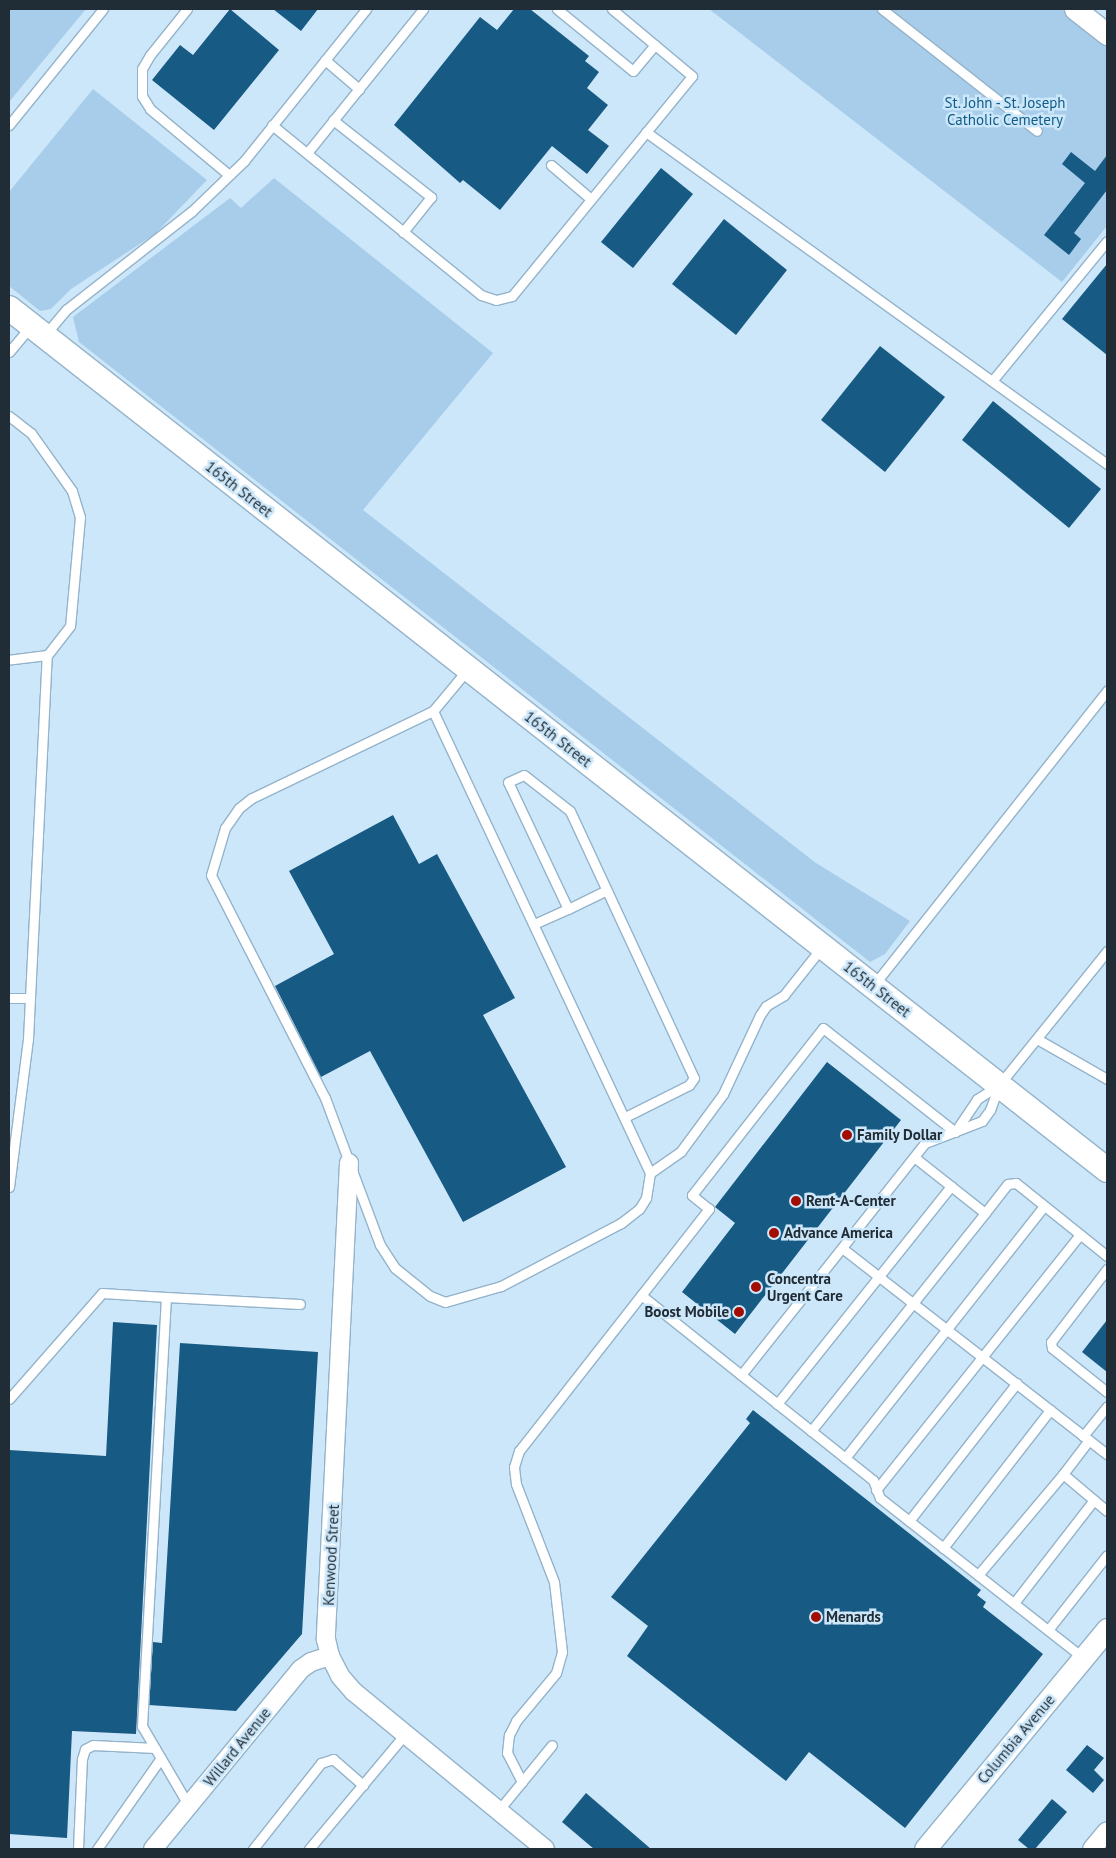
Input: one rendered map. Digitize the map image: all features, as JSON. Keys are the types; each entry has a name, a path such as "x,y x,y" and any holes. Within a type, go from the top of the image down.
{"main road":[{"name":"165th Street","path":"9,308 1107,1170"}],"street":[{"path":"1075,9 1107,34"},
{"name":"Kenwood Street","path":"350,1163 326,1640 330,1656 340,1676 354,1692 545,1849"},
{"name":"Columbia Avenue","path":"925,1849 1107,1629"},
{"name":"Willard Avenue","path":"153,1849 301,1669 311,1662 330,1656"},
{"path":"1092,1849 1107,1831"}],"lane":[{"path":"10,122 103,9"},
{"path":"187,9 150,55 142,69 142,96 150,110 229,175"},
{"path":"9,352 192,211 229,175 366,9"},
{"path":"307,153 423,9"},
{"path":"557,9 633,71 655,45"},
{"path":"272,125 481,295 496,300 512,296 692,76 612,9"},
{"path":"882,9 1037,131"},
{"path":"325,60 358,89"},
{"path":"333,120 431,197 403,232"},
{"path":"646,132 1107,464"},
{"path":"551,165 591,199"},
{"path":"992,381 1107,241"},
{"path":"9,416 30,433 72,491 80,517 74,614 63,638 47,655 9,660"},
{"path":"9,1187 28,1039 47,655"},
{"path":"433,711 650,1173 646,1198 639,1208 621,1223 502,1286 445,1302 430,1296 388,1258 325,1098 213,883 212,866 232,817 252,798 433,711 468,668"},
{"path":"873,986 1107,691"},
{"path":"568,909 508,782 524,775 570,812 694,1078 689,1085 625,1117"},
{"path":"534,924 607,890"},
{"path":"650,1173 681,1151 723,1094 766,1006 784,995 822,947"},
{"path":"955,1132 977,1099 999,1085 1107,951"},
{"path":"9,998 30,998"},
{"path":"522,1782 507,1753 509,1735 516,1721 556,1673 562,1652 554,1582 516,1484 516,1458 709,1209 692,1195 823,1028 955,1132"},
{"path":"1036,1039 1107,1080"},
{"path":"741,1375 925,1143 982,1121 990,1110 999,1085"},
{"path":"914,1157 985,1213"},
{"path":"811,1431 1008,1184 1016,1183 1107,1256"},
{"path":"777,1404 950,1186"},
{"path":"845,1458 1044,1206"},
{"path":"876,1490 1080,1234"},
{"path":"842,1248 1107,1454"},
{"path":"1107,1269 1051,1342 1052,1348 1107,1392"},
{"path":"9,1399 102,1293 300,1304"},
{"path":"641,1296 873,1480 880,1498 1084,1658"},
{"path":"166,1297 142,1726 189,1806"},
{"path":"909,1521 1017,1384"},
{"path":"978,1575 1062,1474 1107,1406"},
{"path":"943,1548 1050,1410"},
{"path":"1062,1474 1107,1511"},
{"path":"1014,1603 1094,1500"},
{"path":"1048,1630 1107,1555"},
{"path":"309,1849 406,1734"},
{"path":"78,1849 82,1759 85,1749 93,1745 154,1748"},
{"path":"498,1811 552,1745"},
{"path":"97,1849 120,1821 160,1758"},
{"path":"253,1849 322,1762 333,1759 363,1785"}],"green space":[{"path":"9,9 86,9 9,102"},
{"name":"St. John - St. Joseph Catholic Cemetery","path":"709,9 1063,9 1107,44 1107,226 1062,282"},
{"path":"93,89 207,180 155,234 71,289 51,309 40,311 9,286 9,192"},
{"path":"274,178 493,353 363,510 816,863 910,921 885,954 870,962 79,342 73,317 230,198 241,208"}],"building":[{"path":"230,9 279,50 214,130 152,80 180,45 193,55"},
{"path":"273,9 318,9 301,31"},
{"path":"514,9 530,9 589,56 585,61 599,72 587,88 608,105 588,130 609,146 587,174 552,146 500,210 463,180 460,183 394,125 480,17 497,30"},
{"path":"1071,152 1095,171 1107,155 1107,190 1074,233 1081,239 1069,255 1044,235 1085,183 1062,164"},
{"path":"661,168 693,194 633,268 601,242"},
{"path":"724,219 787,270 736,335 672,284"},
{"path":"1107,264 1107,355 1062,319"},
{"path":"880,346 945,397 885,472 821,420"},
{"path":"993,401 1101,489 1069,528 962,440"},
{"path":"393,815 419,864 437,854 515,998 483,1015 566,1167 463,1222 370,1051 321,1077 275,986 334,954 289,871"},
{"path":"827,1062 901,1120 735,1334 682,1292 735,1223 715,1207"},
{"path":"1107,1320 1107,1372 1082,1352"},
{"path":"113,1322 157,1325 136,1734 72,1731 67,1838 9,1834 9,1450 106,1456"},
{"path":"180,1343 318,1352 302,1634 236,1711 149,1705 153,1642 162,1643"},
{"name":"Menards","path":"753,1410 981,1590 977,1595 986,1602 983,1607 1043,1654 905,1828 809,1752 786,1781 627,1656 648,1626 611,1597 750,1423 746,1419"},
{"path":"1087,1745 1104,1758 1094,1770 1104,1780 1093,1793 1066,1770"},
{"path":"586,1793 651,1849 594,1849 562,1822"},
{"path":"1052,1799 1067,1812 1035,1849 1029,1849 1018,1840"}],"place":[{"name":"Family Dollar","path":"847,1135"},
{"name":"Rent-A-Center","path":"796,1201"},
{"name":"Advance America","path":"774,1233"},
{"name":"Concentra Urgent Care","path":"756,1287"},
{"name":"Boost Mobile","path":"739,1312"},
{"name":"Menards","path":"816,1617"}]}
